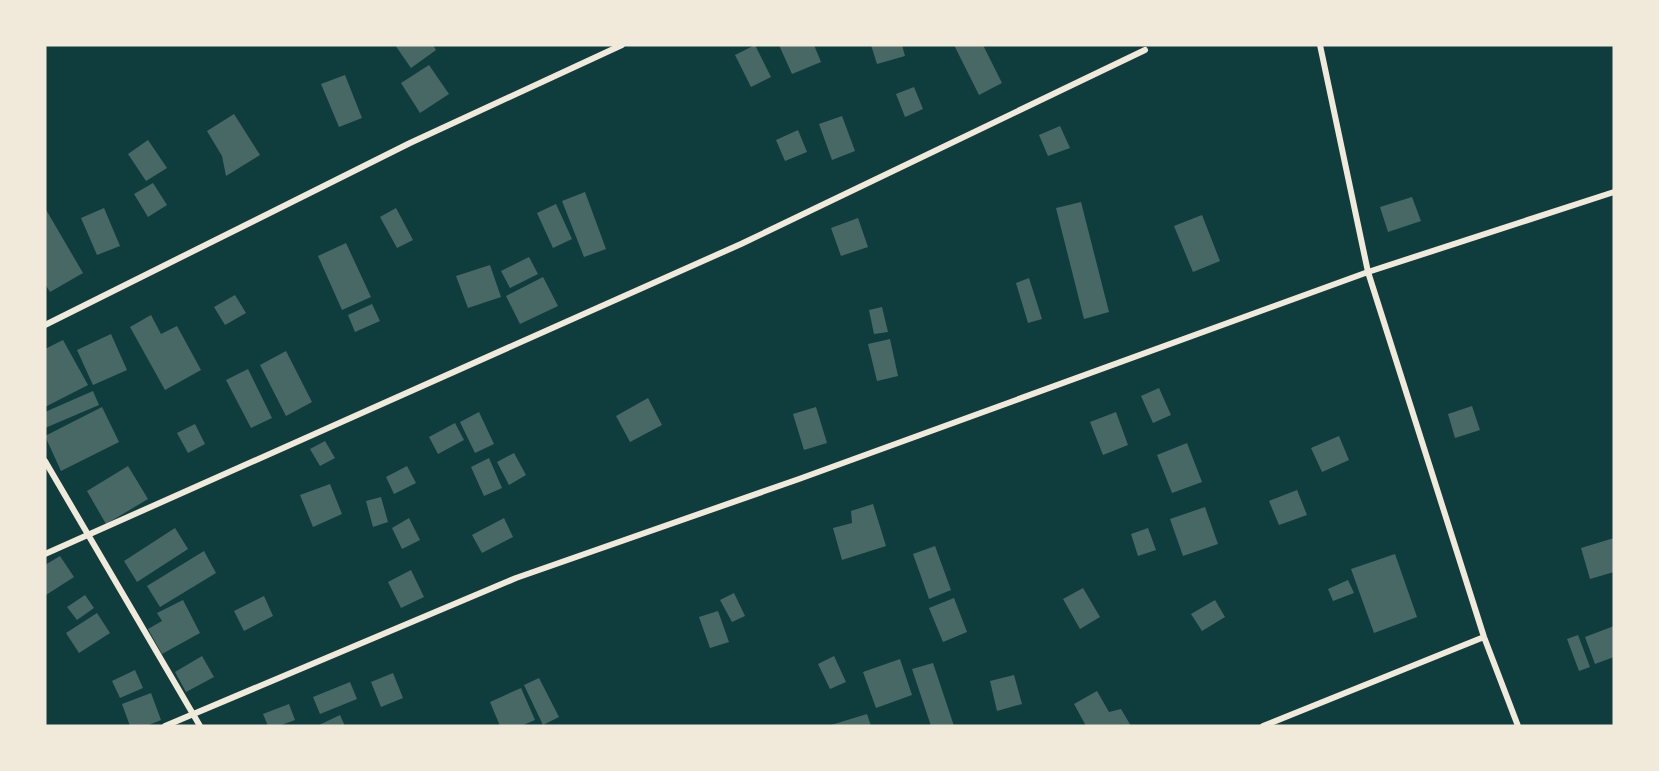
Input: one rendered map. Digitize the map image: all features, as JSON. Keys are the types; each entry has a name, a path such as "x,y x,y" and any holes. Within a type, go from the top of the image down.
{"street":[{"path":"45,325 410,143 622,45"},
{"path":"1320,45 1368,272 1484,637 1518,726"},
{"path":"45,554 741,244 1145,50"},
{"path":"165,726 516,578 799,479 1368,272 1614,192"},
{"path":"45,461 200,726"},
{"path":"1263,726 1484,637"}],"building":[{"path":"395,45 433,45 436,50 411,68"},
{"path":"755,45 771,77 751,87 735,55"},
{"path":"779,45 814,45 821,62 792,74"},
{"path":"871,45 902,45 905,56 877,64"},
{"path":"954,45 983,45 1002,83 979,95"},
{"path":"429,65 449,94 420,113 401,83"},
{"path":"345,75 362,118 339,127 321,84"},
{"path":"914,87 923,109 905,117 896,94"},
{"path":"234,114 260,155 226,176 222,156 207,131"},
{"path":"842,116 855,151 832,160 819,124"},
{"path":"1060,126 1070,148 1048,156 1039,135"},
{"path":"798,130 807,152 785,161 776,140"},
{"path":"148,140 167,168 146,181 128,154"},
{"path":"153,183 167,205 148,217 134,194"},
{"path":"585,192 606,249 584,257 562,201"},
{"path":"1412,197 1421,221 1388,232 1380,207"},
{"path":"1081,202 1109,312 1084,319 1056,208"},
{"path":"556,204 572,239 553,248 537,213"},
{"path":"45,208 83,273 50,292 45,284"},
{"path":"104,208 120,246 97,255 81,218"},
{"path":"396,208 413,240 397,248 380,217"},
{"path":"1202,215 1220,261 1193,272 1174,226"},
{"path":"858,218 868,247 841,256 831,228"},
{"path":"346,243 371,297 342,310 318,256"},
{"path":"529,257 538,274 510,288 501,271"},
{"path":"490,265 501,297 468,308 456,276"},
{"path":"543,277 558,306 520,324 506,296"},
{"path":"1029,278 1042,319 1028,323 1016,283"},
{"path":"235,295 246,313 225,325 214,307"},
{"path":"372,304 380,321 355,332 348,315"},
{"path":"882,307 888,332 874,334 869,310"},
{"path":"151,315 161,334 177,326 201,370 165,390 130,327"},
{"path":"111,334 127,370 93,385 77,350"},
{"path":"890,339 898,376 877,381 868,344"},
{"path":"63,340 88,385 45,407 45,349"},
{"path":"286,351 312,402 286,416 260,365"},
{"path":"248,369 272,418 251,428 226,380"},
{"path":"1159,388 1171,415 1153,423 1141,396"},
{"path":"93,391 99,405 45,428 45,412"},
{"path":"648,398 662,425 630,442 616,416"},
{"path":"1472,406 1480,430 1455,438 1448,414"},
{"path":"102,407 119,442 61,471 45,436"},
{"path":"816,407 827,443 804,450 793,414"},
{"path":"479,412 494,444 475,453 460,422"},
{"path":"1116,412 1128,445 1103,455 1090,422"},
{"path":"455,423 464,440 438,454 429,437"},
{"path":"195,424 205,444 188,453 177,433"},
{"path":"1339,436 1349,460 1322,472 1311,448"},
{"path":"325,441 335,458 320,466 310,449"},
{"path":"1187,443 1202,482 1172,493 1157,455"},
{"path":"514,453 526,475 509,485 497,462"},
{"path":"489,458 502,488 484,496 471,467"},
{"path":"128,466 148,499 106,524 87,491"},
{"path":"407,466 416,483 394,494 386,477"},
{"path":"330,484 342,514 313,527 300,495"},
{"path":"1297,490 1307,515 1279,525 1269,501"},
{"path":"381,497 388,522 373,527 366,501"},
{"path":"873,504 886,546 842,560 833,528 852,523 851,511"},
{"path":"1205,507 1218,544 1183,556 1170,519"},
{"path":"409,518 420,540 402,549 392,528"},
{"path":"504,518 513,537 482,553 472,535"},
{"path":"175,528 188,549 137,582 124,561"},
{"path":"1148,528 1156,550 1138,556 1131,534"},
{"path":"1614,538 1614,572 1590,579 1581,548"},
{"path":"935,546 951,590 929,599 913,554"},
{"path":"204,551 216,573 160,607 147,586"},
{"path":"1395,554 1417,617 1374,633 1351,569"},
{"path":"60,556 74,577 46,595 45,565"},
{"path":"411,570 424,597 401,608 388,582"},
{"path":"1348,580 1354,593 1333,601 1328,589"},
{"path":"1083,588 1100,617 1080,629 1063,599"},
{"path":"734,593 745,616 732,622 720,600"},
{"path":"85,595 94,608 77,620 67,607"},
{"path":"264,596 273,616 244,631 234,611"},
{"path":"954,598 967,632 943,642 929,608"},
{"path":"183,600 200,633 162,654 148,629 162,621 157,613"},
{"path":"1215,600 1225,617 1202,631 1191,614"},
{"path":"718,611 729,642 710,648 699,617"},
{"path":"97,613 110,633 79,653 66,633"},
{"path":"1614,626 1614,657 1595,664 1585,637"},
{"path":"1578,635 1590,667 1579,671 1567,639"},
{"path":"202,656 214,677 186,692 175,672"},
{"path":"834,656 846,682 830,689 818,664"},
{"path":"900,659 912,695 876,708 863,672"},
{"path":"933,663 954,726 931,726 912,669"},
{"path":"135,670 143,688 120,698 112,681"},
{"path":"393,673 403,698 381,707 371,682"},
{"path":"1014,675 1022,704 997,711 990,681"},
{"path":"539,678 559,717 543,725 524,685"},
{"path":"350,682 357,699 320,714 313,697"},
{"path":"521,688 535,720 521,726 500,726 490,702"},
{"path":"1097,691 1109,712 1121,709 1131,726 1086,726 1074,704"},
{"path":"151,693 161,720 146,726 130,726 122,704"},
{"path":"289,704 295,720 279,726 268,726 263,714"},
{"path":"867,714 871,726 831,726 831,725"},
{"path":"340,715 345,726 317,726"}]}
